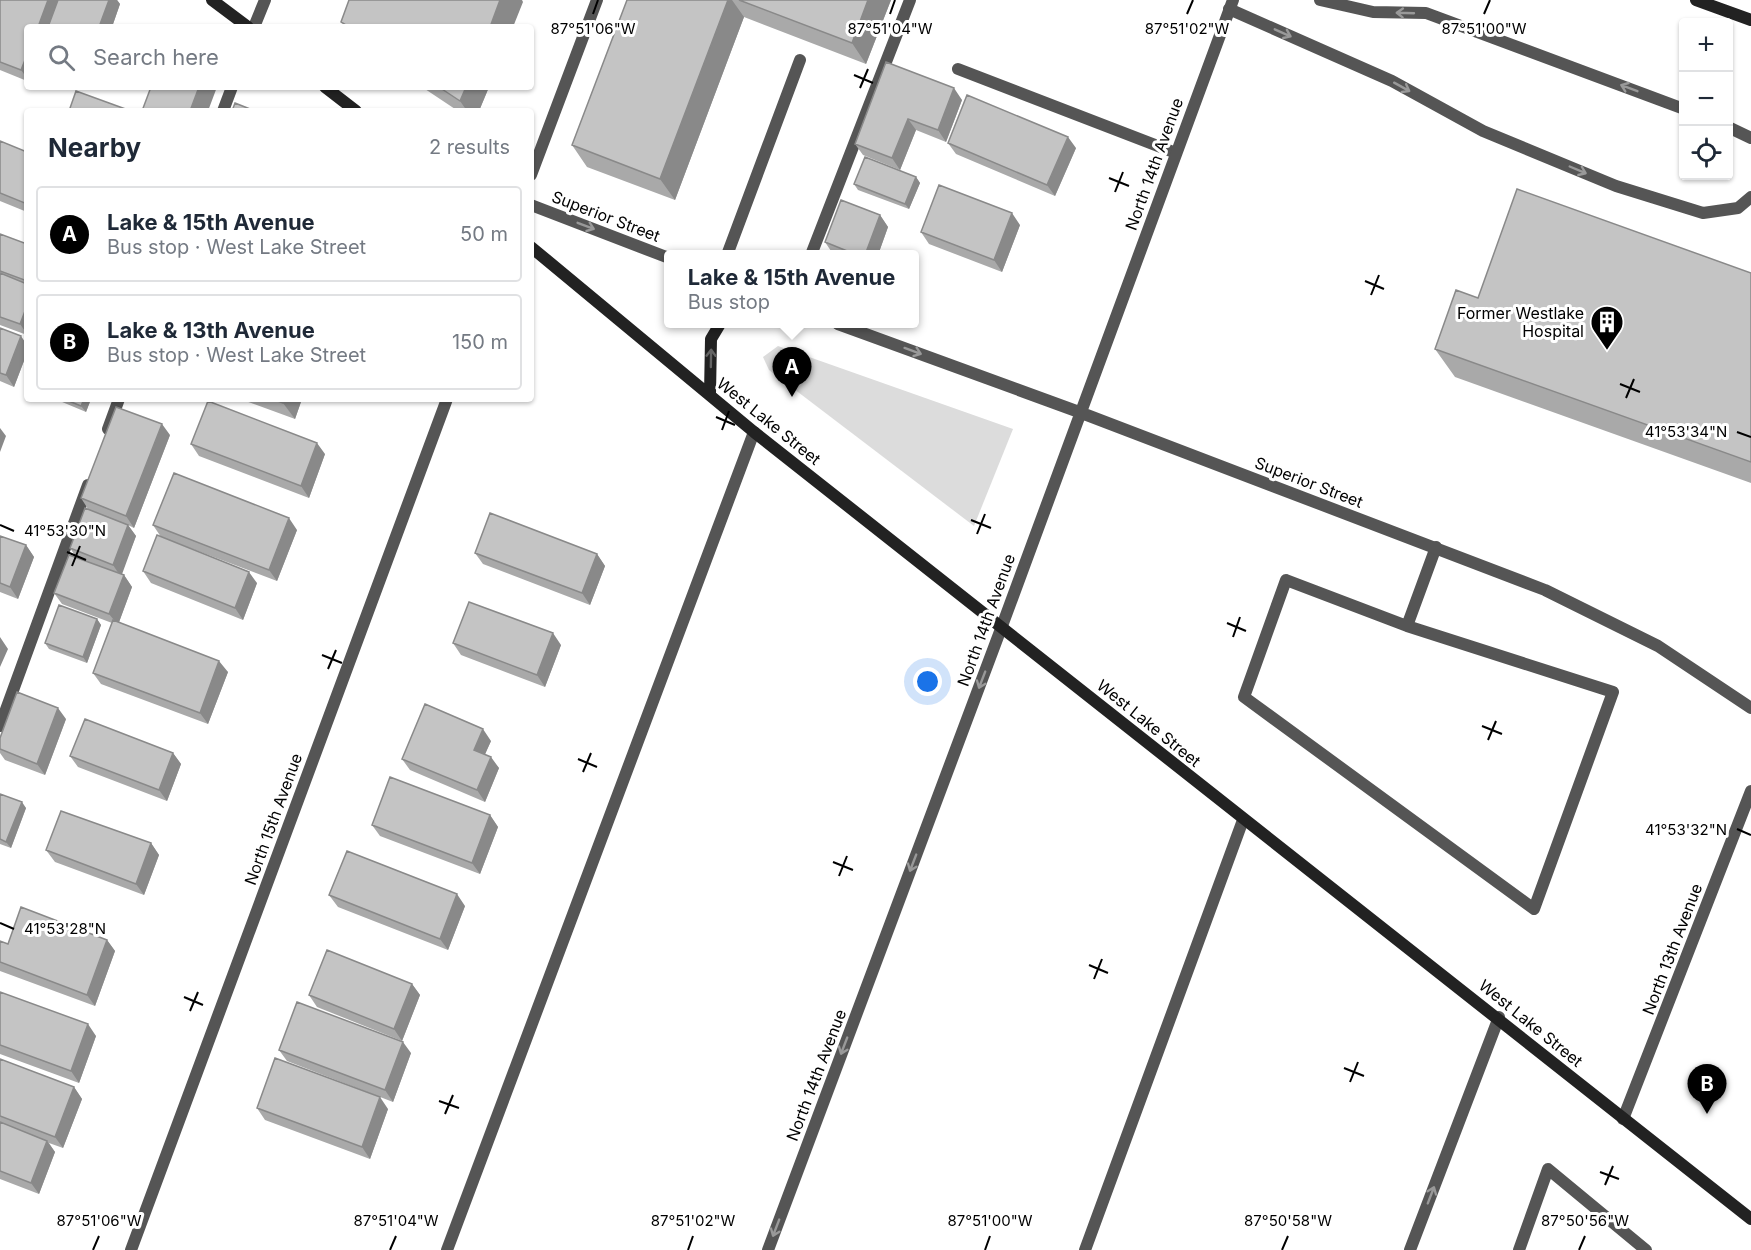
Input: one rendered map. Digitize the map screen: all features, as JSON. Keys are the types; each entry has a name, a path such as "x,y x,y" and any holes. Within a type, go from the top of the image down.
{"main road":[{"path":"212,0 244,24"},
{"path":"1696,0 1751,20"},
{"path":"329,90 352,108"},
{"name":"West Lake Street","path":"534,249 754,432 1002,626 1243,820 1499,1017 1623,1119 1751,1219"},
{"path":"710,394 711,339 718,328"}],"street":[{"path":"255,24 264,0"},
{"path":"534,167 597,0"},
{"path":"813,250 910,0"},
{"path":"1320,0 1373,12 1426,14 1679,108"},
{"path":"1231,5 1392,81 1483,131 1616,186 1703,213 1738,208 1751,197"},
{"name":"North 14th Avenue","path":"768,1250 1002,626 1231,5"},
{"path":"729,250 800,60"},
{"path":"958,69 1176,153"},
{"path":"224,108 231,90"},
{"path":"1733,129 1751,138"},
{"name":"Superior Street","path":"534,206 664,256"},
{"name":"Superior Street","path":"849,328 1079,412 1545,590 1658,646 1751,708"},
{"path":"102,444 118,402"},
{"name":"North 15th Avenue","path":"131,1250 446,402"},
{"path":"447,1250 754,432"},
{"path":"0,726 90,478"},
{"path":"1407,626 1436,547"},
{"path":"1286,580 1407,626 1612,692 1534,909 1244,697 1286,580"},
{"name":"North 13th Avenue","path":"1623,1119 1751,791"},
{"path":"1085,1250 1243,820"},
{"path":"1410,1250 1499,1017"},
{"path":"1520,1250 1548,1169 1646,1250"}],"shaded area":[{"path":"778,346 1013,429 974,526 769,370 763,357"}],"building":[{"path":"0,0 48,0 39,24 24,24 24,62 21,70 0,62"},
{"path":"58,0 109,0 100,24 49,24"},
{"path":"349,0 500,0 491,24 344,24 341,22"},
{"path":"627,0 728,0 660,179 572,145"},
{"path":"739,0 868,0 852,43"},
{"path":"886,62 954,88 938,130 908,119 892,158 855,144"},
{"path":"150,90 198,90 191,108 143,108"},
{"path":"444,90 465,90 460,101"},
{"path":"76,91 123,108 70,108"},
{"path":"967,95 1068,137 1047,185 948,143"},
{"path":"235,103 248,108 233,108"},
{"path":"0,141 24,151 24,203 0,193"},
{"path":"865,157 916,177 905,204 854,184"},
{"path":"939,185 1012,213 994,260 921,232"},
{"name":"Former Westlake Hospital","path":"1517,189 1751,273 1751,462 1435,349 1456,290 1478,298"},
{"path":"841,200 880,215 867,250 845,250 825,242"},
{"path":"0,234 24,243 24,280 0,271"},
{"path":"0,273 24,283 24,314 20,324 0,317"},
{"path":"0,328 21,336 6,375 0,373"},
{"path":"71,402 83,402 81,406"},
{"path":"208,402 317,443 301,486 191,444"},
{"path":"116,407 162,424 126,516 81,498"},
{"path":"174,473 289,518 269,570 153,525"},
{"path":"85,508 128,525 113,565 70,548"},
{"path":"490,513 597,554 582,593 475,553"},
{"path":"157,535 249,572 235,608 143,571"},
{"path":"0,536 26,545 10,587 0,583"},
{"path":"69,555 124,575 109,614 54,593"},
{"path":"469,602 553,633 537,675 453,643"},
{"path":"59,605 97,619 83,657 45,643"},
{"path":"113,620 219,661 200,713 93,673"},
{"path":"17,692 58,708 37,764 0,749 0,738"},
{"path":"425,704 483,729 474,750 491,757 477,790 402,759"},
{"path":"85,719 173,753 159,790 70,756"},
{"path":"390,777 490,815 472,863 372,825"},
{"path":"0,794 22,802 6,842 0,839"},
{"path":"61,811 151,843 136,884 46,850"},
{"path":"347,851 457,894 440,939 329,895"},
{"path":"21,907 107,940 87,995 0,962 0,941 8,944"},
{"path":"327,950 412,984 394,1029 309,995"},
{"path":"0,992 88,1024 71,1071 0,1045"},
{"path":"297,1002 403,1042 385,1090 279,1050"},
{"path":"275,1058 380,1097 362,1147 257,1108"},
{"path":"0,1059 74,1087 55,1137 0,1116"},
{"path":"0,1122 47,1141 31,1183 0,1171"}],"place":[{"name":"Former Westlake Hospital","path":"1607,351"},
{"name":"Lake & 15th Avenue","path":"792,397"},
{"name":"Lake & 13th Avenue","path":"1707,1114"}]}
